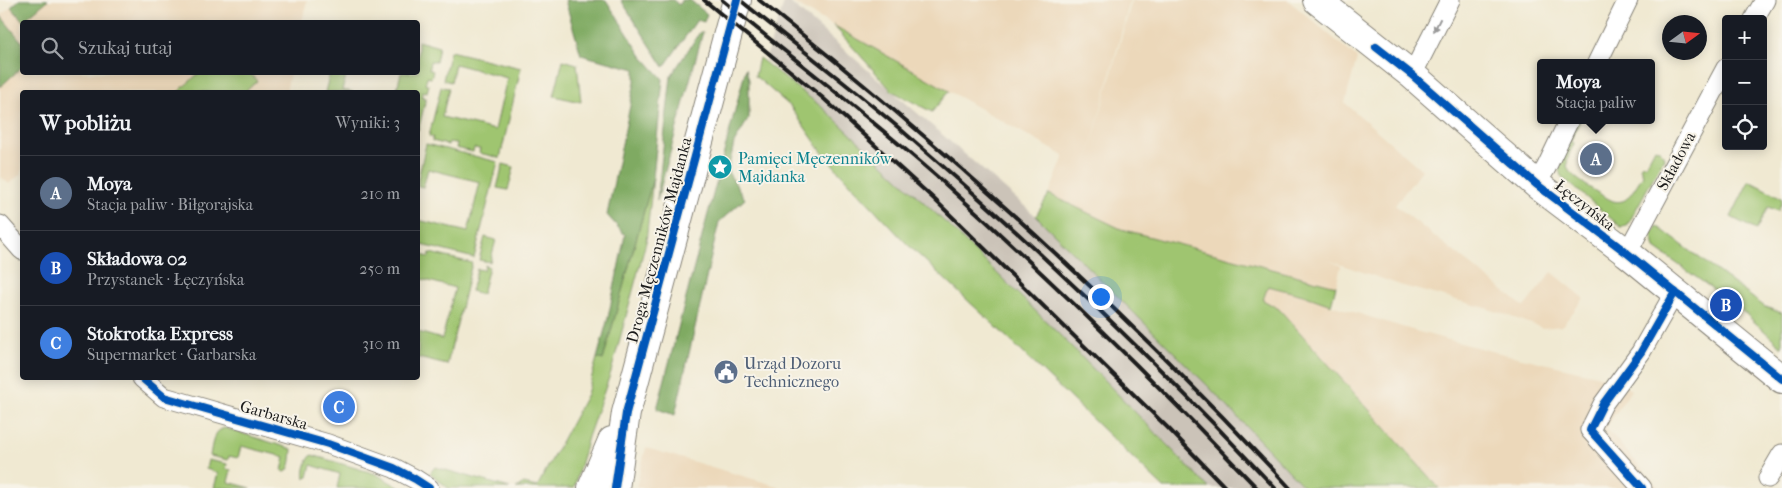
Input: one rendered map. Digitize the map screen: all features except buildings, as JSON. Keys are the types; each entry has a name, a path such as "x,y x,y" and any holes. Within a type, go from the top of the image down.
{"street":[{"name":"Droga Męczenników Majdanka","path":"615,488 626,413 737,0"},
{"name":"Łęczyńska","path":"1317,0 1412,75 1536,184 1626,253 1782,379"},
{"path":"1412,75 1450,0"},
{"path":"1600,59 1628,0"},
{"path":"1756,15 1765,0"},
{"name":"Składowa","path":"1626,253 1722,75"},
{"path":"1536,184 1546,168 1567,124"},
{"path":"0,225 20,248"},
{"path":"1642,488 1590,430 1603,404 1641,352 1675,292"},
{"name":"Garbarska","path":"144,380 164,397 336,447 394,468 415,478 429,488"},
{"name":"Droga Męczenników Majdanka","path":"592,488 608,447 626,413"},
{"path":"1768,478 1782,454"}],"shaded area":[{"path":"19,0 307,0 302,20 20,20 20,75 290,75 286,90 20,90 20,175 9,184 0,176 0,16"},
{"path":"785,0 1036,216 1207,385 1305,488 1206,488 823,108 765,60"},
{"path":"788,0 1130,0 1085,168 1132,0 1288,0 1357,58 1345,103 1422,170 1395,205 1524,307 1552,272 1584,298 1562,326 1543,328 1486,308 1403,286 1328,260 1341,266 1336,286 1121,229 1049,194 1064,156"},
{"path":"1267,286 1303,295 1415,331 1491,351 1613,379 1631,390 1606,428 1659,488 1439,488 1279,309 1263,300"},
{"path":"646,448 660,452 784,488 636,488"}],"green space":[{"path":"19,0 48,0 28,17 30,20 22,20 11,7"},
{"path":"565,0 606,0 642,56 663,79 653,178 603,360 597,358 608,318 625,235 607,215 635,82 635,69 581,55"},
{"path":"621,0 673,0 679,5 682,0 690,0 707,14 704,22 697,20 664,67"},
{"path":"1,16 20,40 20,69 0,87"},
{"path":"833,25 949,91 932,112 892,91"},
{"path":"700,32 703,32 657,201 671,76"},
{"path":"420,42 439,47 436,62 430,61 429,69 433,71 431,78 427,77 425,84 429,85 427,92 423,91 422,97 426,98 420,123 420,90 397,90 400,75 420,75"},
{"path":"450,51 521,68 500,158 479,153 480,149 474,148 473,152 456,148 457,144 449,142 448,145 432,141 433,137 429,136 441,87 449,88 442,117 495,130 507,78 455,64 451,82 443,80"},
{"path":"759,58 823,108 947,224 1067,342 1209,488 1164,488 907,244 822,152 790,106 755,76"},
{"path":"563,60 577,64 581,102 554,96"},
{"path":"746,68 749,80 749,118 734,143 728,172 745,199 719,222 675,415 657,409"},
{"path":"197,75 252,75 257,81 247,90 180,90"},
{"path":"329,75 346,75 342,90 326,90"},
{"path":"1576,124 1579,124 1571,141 1574,143 1568,159 1568,169 1582,182 1613,201 1618,202 1625,200 1629,196 1643,175 1640,167 1642,164 1646,165 1655,148 1660,150 1664,158 1627,226 1621,227 1561,176 1559,170 1560,163"},
{"path":"426,144 498,162 474,258 420,244 420,220 468,232 480,182 428,169 423,187 420,186 420,170"},
{"path":"503,164 514,167 508,190 497,188"},
{"path":"653,178 646,242 611,372 588,437 574,488 516,488 524,484 537,487 587,394 597,358 603,360"},
{"path":"1749,181 1782,198 1778,211 1768,207 1756,230 1731,217"},
{"path":"1049,194 1121,229 1336,286 1331,305 1268,286 1263,300 1279,309 1439,488 1305,488 1207,385 1036,216"},
{"path":"1657,226 1765,307 1782,313 1782,347 1738,307 1655,248 1652,235"},
{"path":"485,237 496,240 490,262 479,260"},
{"path":"420,250 422,250 421,255 429,257 430,253 472,263 447,365 420,358 420,333 442,339 455,288 420,279"},
{"path":"485,265 489,267 482,294 471,291 477,269 484,270"},
{"path":"225,428 292,449 288,470 286,472 282,471 285,457 241,446 238,458 229,456 228,460 210,456 212,443 216,435 221,429"},
{"path":"312,455 376,474 400,488 337,488 340,474 311,465 308,477 305,478 306,465"},
{"path":"208,460 227,464 226,469 231,470 228,482 251,488 214,488 218,473 206,469"},
{"path":"435,467 510,488 448,488 430,473"}],"railway":[{"path":"704,0 823,98 934,199 1168,428 1226,488"},
{"path":"722,0 889,136 984,219 1103,332 1257,488"},
{"path":"740,0 879,112 997,214 1139,348 1275,488"},
{"path":"759,0 899,114 1034,234 1164,358 1290,488"}],"cycle path":[{"path":"615,488 626,413 737,0"},
{"path":"1376,47 1412,75 1536,184 1627,253 1782,379"},
{"path":"1642,488 1590,430 1603,404 1641,352 1675,292"},
{"path":"144,380 164,397 328,444 394,468 429,488"}],"place":[{"name":"Moya","path":"1596,159"},
{"name":"Pamięci Męczenników Majdanka","path":"720,167"},
{"name":"Składowa 02","path":"1726,305"},
{"name":"Urząd Dozoru Technicznego","path":"726,372"},
{"name":"Stokrotka Express","path":"339,407"}]}
